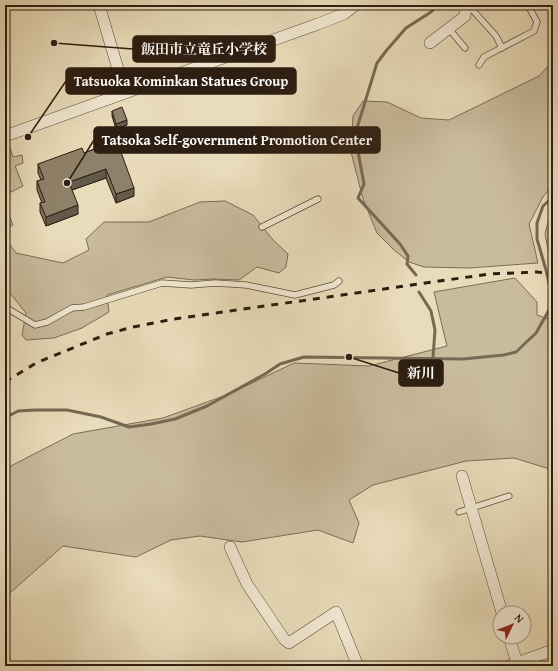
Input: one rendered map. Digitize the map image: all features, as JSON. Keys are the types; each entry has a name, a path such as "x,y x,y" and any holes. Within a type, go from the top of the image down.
{"street":[{"path":"98,5 125,93"},
{"path":"5,136 318,24 344,14 355,5"},
{"path":"430,43 465,16 467,5"},
{"path":"462,476 500,605"},
{"path":"230,547 247,584 284,639 289,643 336,612 358,666"},
{"path":"511,645 515,665 553,650"}],"lane":[{"path":"467,5 496,36 502,48"},
{"path":"480,65 484,57 534,31 537,22 528,5"},
{"path":"449,29 465,48"},
{"path":"262,227 318,199"},
{"path":"5,307 35,325 47,322 72,308 84,307 162,283 191,285 215,283 246,285 295,295 334,285 339,281"},
{"path":"459,512 509,496"}],"shaded area":[{"path":"553,61 553,184 543,197 529,224 538,263 469,268 424,267 409,262 377,233 363,199 351,152 353,116 363,101 387,102 421,118 449,120 539,76"},
{"path":"8,141 13,157 22,155 23,163 15,166 23,186 5,195 5,142"},
{"path":"225,201 253,215 273,240 288,254 286,267 279,273 257,267 239,280 194,280 167,277 107,295 109,312 82,328 54,338 26,340 22,335 26,313 5,287 5,238 16,253 63,263 89,250 86,239 104,222 149,222 200,202"},
{"path":"5,205 13,225 5,229"},
{"path":"553,209 553,276 545,234 551,210"},
{"path":"515,278 537,302 537,315 548,319 553,288 553,470 514,458 466,461 373,485 349,500 359,523 353,543 318,530 242,542 200,536 171,540 136,557 63,546 10,593 5,595 5,469 73,434 163,418 229,394 294,363 369,366 447,346 434,292"}],"building":[{"path":"122,107 127,120 116,124 112,111"},
{"path":"114,133 134,188 116,194 106,169 69,182 78,205 46,217 40,203 45,202 37,181 44,179 38,164 82,148 84,153 100,147 97,139"}],"waterway":[{"path":"416,275 407,264 408,256 400,244 358,198 364,184 357,146 357,128 377,63 406,28 431,12 438,5"},
{"path":"5,418 18,411 67,410 101,417 129,427 175,419 207,406 280,364 304,357 463,359 504,355 516,352 536,333 549,310 551,292 537,239 537,223 543,206 553,197"},
{"path":"419,292 431,311 435,330 433,358"}],"railway":[{"path":"5,382 36,363 107,334 133,327 174,319 489,274 537,272 553,274"}],"place":[{"name":"飯田市立竜丘小学校","path":"54,43"},
{"name":"Tatsuoka Kominkan Statues Group","path":"28,137"},
{"name":"Tatsoka Self-government Promotion Center","path":"67,183"},
{"name":"新川","path":"349,357"}]}
